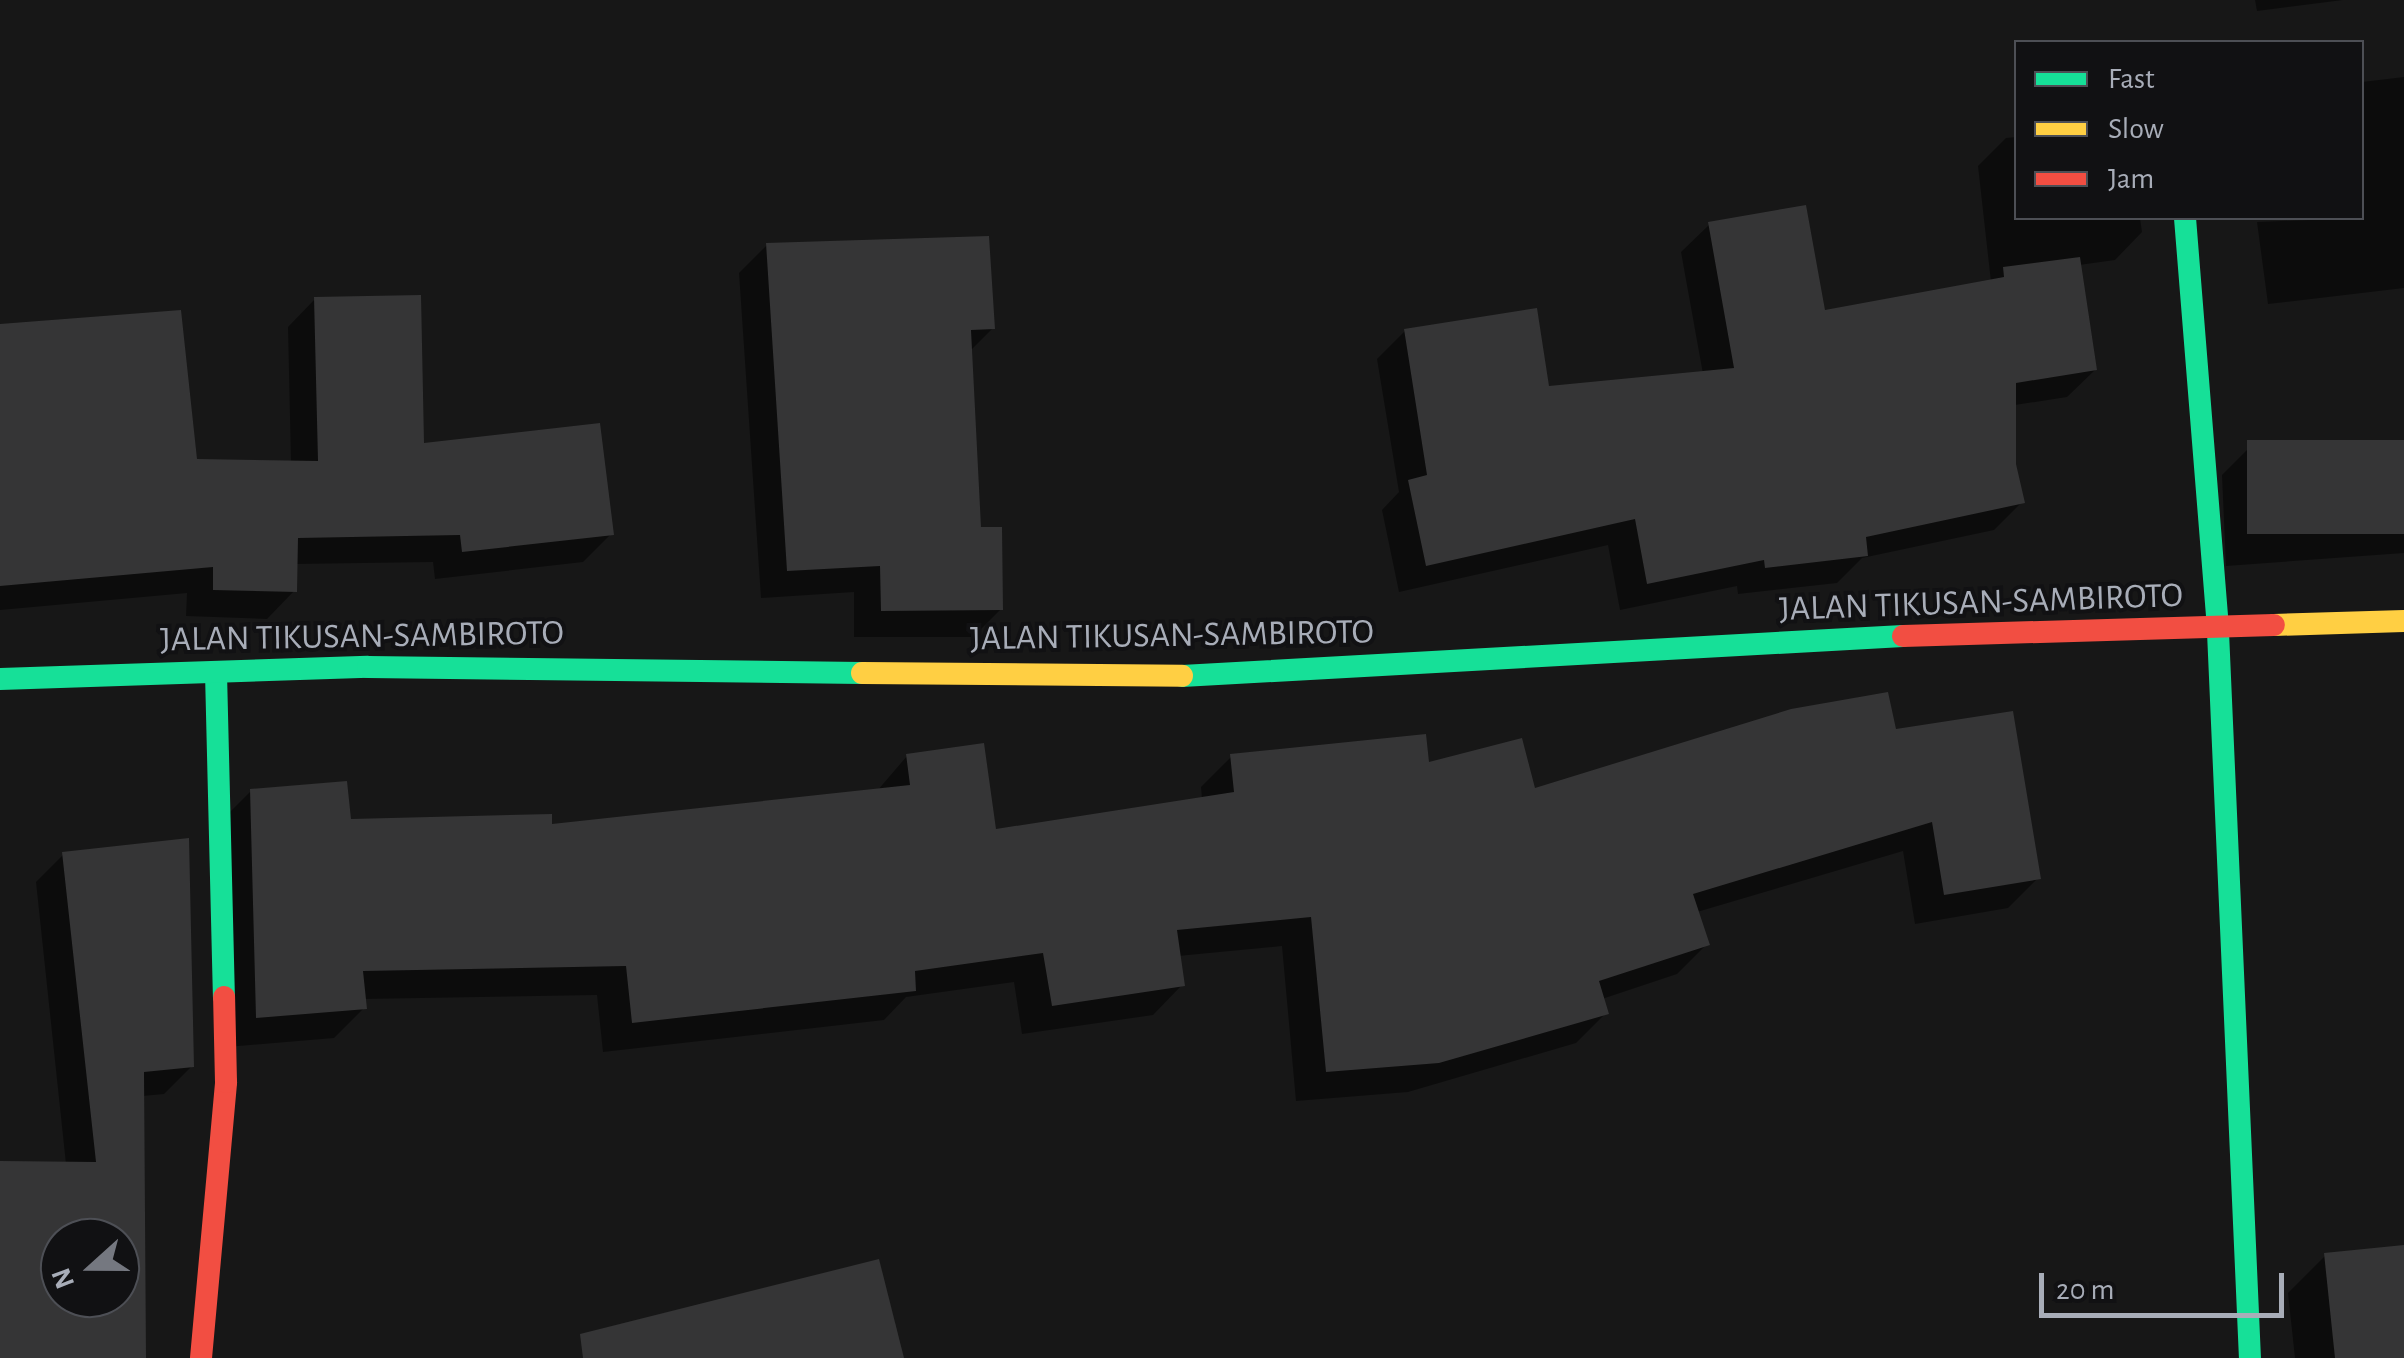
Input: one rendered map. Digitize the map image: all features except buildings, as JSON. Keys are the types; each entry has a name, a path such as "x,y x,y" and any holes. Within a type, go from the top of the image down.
{"street":[{"path":"2186,220 2218,632 2250,1358"},
{"name":"JALAN TIKUSAN-SAMBIROTO","path":"0,679 368,667 1234,677 1900,636 2218,632 2404,622"},
{"path":"201,1358 226,1082 216,673"}],"traffic: fast":[{"path":"2185,220 2218,632 2250,1358"},
{"path":"1182,676 1903,636"},
{"path":"0,679 368,667 862,673"},
{"path":"216,673 224,997"}],"traffic: slow":[{"path":"2274,625 2404,621"},
{"path":"862,673 1182,676"}],"traffic: jam":[{"path":"1903,636 2274,625"},
{"path":"201,1358 226,1082 224,997"}]}
